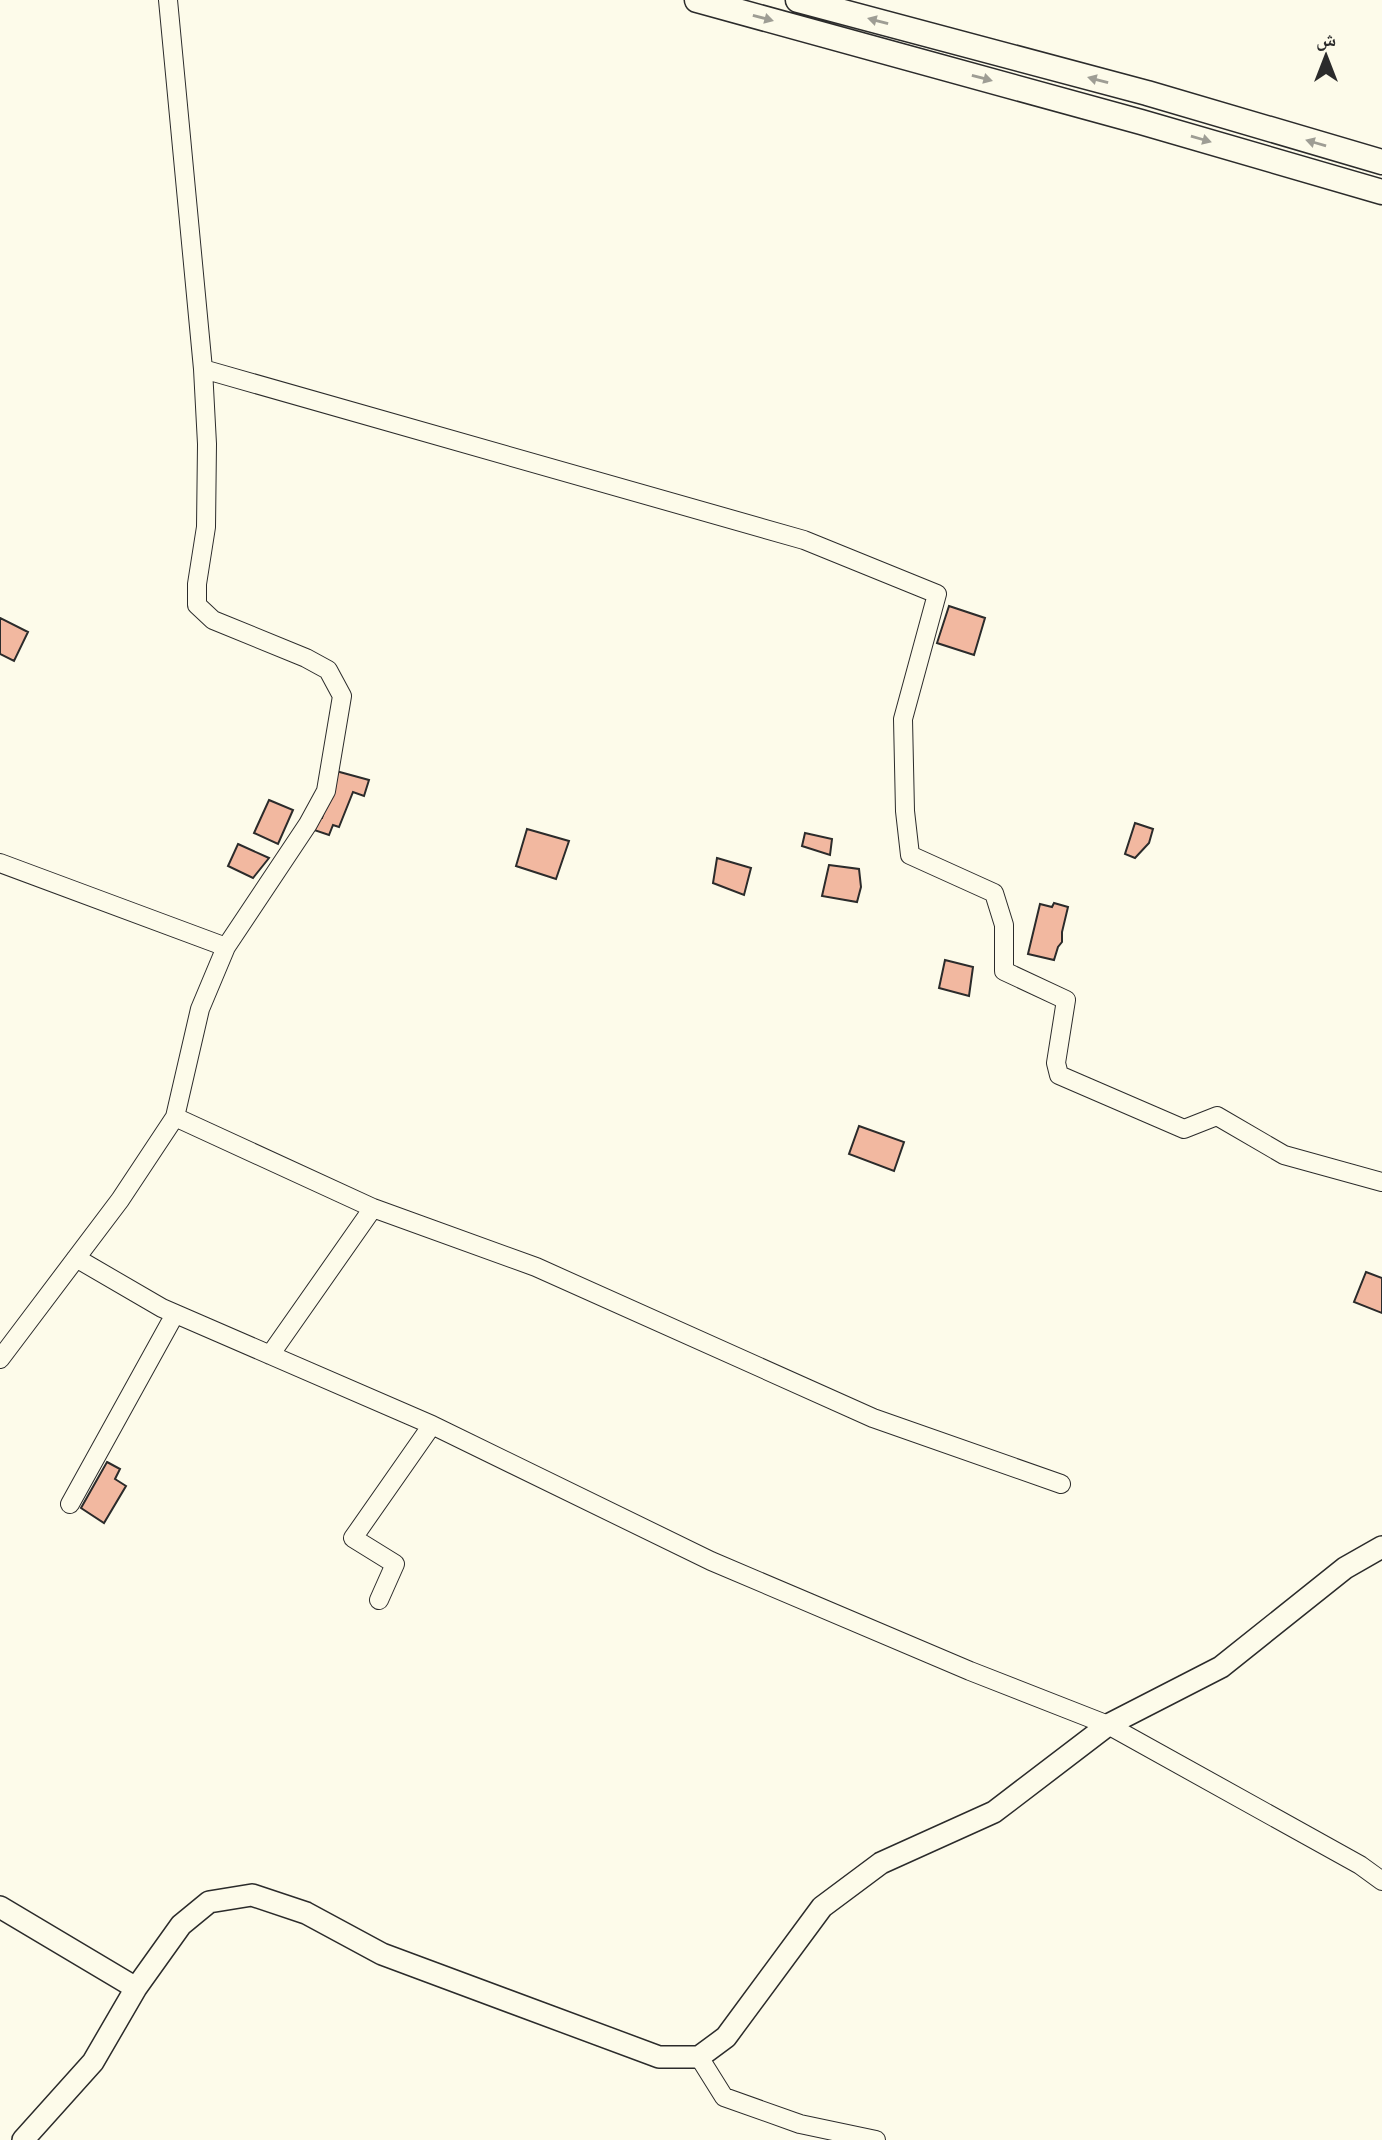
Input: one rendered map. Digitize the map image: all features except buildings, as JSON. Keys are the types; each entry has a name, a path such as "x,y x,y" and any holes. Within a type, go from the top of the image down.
{"main road":[{"path":"697,0 1141,122 1382,192"},
{"path":"798,0 1147,93 1382,162"}],"street":[{"path":"0,1359 120,1200 175,1117 200,1009 226,947 308,824 326,791 342,695 327,670 306,658 213,620 197,605 197,584 206,527 207,444 203,369 168,0"},
{"path":"203,369 804,540 937,594 904,719 905,811 910,855 994,892 1004,925 1004,971 1066,1000 1056,1063 1059,1075 1184,1129 1217,1116 1284,1155 1382,1182"},
{"path":"0,863 226,947"},
{"path":"175,1117 373,1208 536,1267 873,1418 1061,1484"},
{"path":"270,1355 373,1208"},
{"path":"76,1258 175,1314 432,1425 712,1561 1108,1726 1360,1865 1382,1881"},
{"path":"70,1504 175,1314"},
{"path":"379,1600 395,1564 354,1538 432,1425"},
{"path":"23,2140 93,2062 136,1988 181,1925 209,1902 252,1895 306,1913 382,1954 659,2057 699,2057 726,2037 822,1907 881,1863 994,1812 1108,1726 1222,1667 1345,1568 1382,1547"},
{"path":"0,1907 136,1988"},
{"path":"699,2057 724,2097 800,2124 876,2140"}]}
